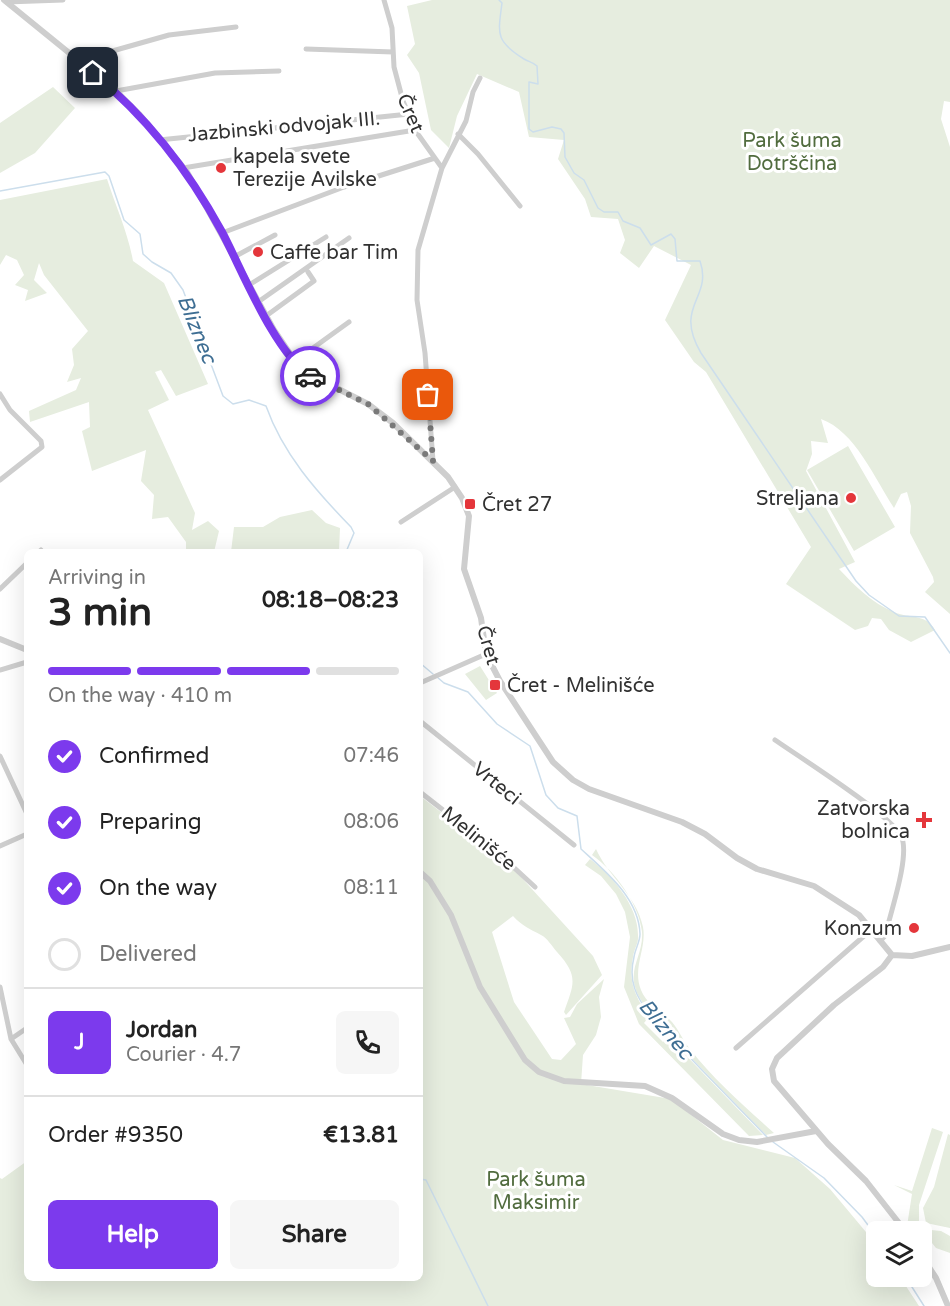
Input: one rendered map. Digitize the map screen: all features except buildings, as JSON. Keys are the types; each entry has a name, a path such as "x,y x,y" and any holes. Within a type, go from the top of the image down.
{"street":[{"path":"5,1 63,0"},
{"name":"Čret","path":"384,0 392,28 394,67 409,114 415,130 442,168"},
{"path":"5,1 116,91 139,114 183,168 222,233 266,316 294,361 313,378 368,404 433,461"},
{"path":"77,61 169,35 236,27"},
{"path":"306,49 393,52"},
{"path":"116,91 224,72 279,71"},
{"name":"Čret","path":"480,78 473,92 466,121 442,168 418,250 417,275 433,461 455,487 470,516 464,569 481,618 486,654 500,681 553,762 573,780 589,789 682,822 705,834 736,858 757,869 814,886 851,909 872,929 892,955"},
{"name":"Jazbinski odvojak III.","path":"159,140 409,114"},
{"path":"183,168 415,130"},
{"path":"458,134 478,154 520,206"},
{"path":"222,233 344,187 435,158"},
{"path":"234,257 275,235"},
{"path":"249,285 326,237"},
{"path":"258,302 349,238"},
{"path":"266,316 314,281 308,272"},
{"path":"294,361 349,322"},
{"path":"0,394 10,410 41,441 42,447 0,480"},
{"path":"401,522 455,487"},
{"path":"0,589 24,566"},
{"path":"0,639 24,649"},
{"path":"423,681 486,654"},
{"path":"0,670 24,663"},
{"name":"Vrteci","path":"423,723 574,845"},
{"path":"775,740 847,790 901,835 904,848 901,868 885,936 880,940"},
{"path":"0,756 24,808"},
{"name":"Melinišće","path":"423,794 498,853 535,886"},
{"path":"0,846 24,835"},
{"path":"423,875 430,881 451,915 480,987 531,1066 548,1077 564,1081 645,1086 672,1098 723,1134 739,1140 764,1140 816,1131"},
{"path":"736,1048 872,929"},
{"path":"897,1221 866,1181 816,1131 774,1081 774,1063 834,1005 883,967 892,955 912,956 950,947"},
{"path":"0,987 11,1039 24,1060"},
{"path":"11,1039 24,1030"},
{"path":"932,1272 948,1306"}],"green space":[{"name":"Park šuma Dotrščina","path":"432,0 950,0 950,102 944,101 941,119 950,147 950,614 925,592 934,582 910,533 911,506 907,492 901,494 894,508 854,445 833,425 821,419 828,443 811,441 812,454 806,471 855,562 839,569 878,604 900,614 927,621 935,630 911,642 889,630 881,619 872,618 868,626 855,630 786,584 811,547 706,372 694,362 665,320 691,265 654,246 639,268 620,253 625,240 618,219 591,217 585,199 558,159 564,140 529,137 519,92 477,74 457,116 449,148 431,130 419,73 407,55 415,44 407,6"},
{"path":"53,87 75,108 35,153 0,173 0,123"},
{"path":"107,179 133,261 164,283 208,384 176,396 161,370 155,372 169,400 148,410 195,513 192,530 208,521 219,531 215,549 186,549 186,542 168,517 152,519 154,495 141,481 146,450 92,471 82,431 90,427 89,402 30,422 29,411 76,390 81,378 67,382 74,365 72,349 88,331 44,275 39,263 34,280 47,293 25,301 28,290 15,285 24,275 17,260 6,255 0,265 0,200"},
{"name":"Streljana","path":"848,446 895,527 854,551 807,470"},
{"path":"312,510 326,523 340,528 339,549 231,549 234,527 263,527 280,517"},
{"path":"480,666 497,693 486,700 465,674"},
{"name":"Park šuma Maksimir","path":"423,798 510,865 593,956 602,975 566,1015 564,1012 572,987 572,974 564,960 547,940 513,916 492,932 514,1002 552,1059 561,1060 576,1044 564,1018 570,1017 577,1004 604,979 599,997 601,1017 596,1035 583,1055 581,1084 671,1099 723,1140 795,1158 830,1189 866,1232 866,1287 907,1287 919,1306 0,1306 0,1178 2,1179 24,1163 24,1281 423,1281"},
{"path":"596,849 601,859 608,868 592,855"},
{"path":"590,859 615,883 634,913 638,938 631,974 636,995 649,1017 644,1023 663,1042 667,1039 673,1042 763,1135 749,1136 639,1024 624,987 630,937 625,912 616,894 601,876 585,865"},
{"path":"628,895 640,915 643,927 644,935 638,974 643,995 672,1022 709,1072 774,1133 766,1135 675,1041 675,1030 656,1011 653,1014 643,1004 634,981 642,932 636,910"},
{"path":"932,1128 943,1132 919,1205 919,1221 908,1221 912,1194 894,1185 912,1191"},
{"path":"948,1134 950,1135 950,1228 926,1221 923,1208 934,1187"},
{"path":"932,1230 941,1231 950,1236 950,1253 936,1248 932,1243"}],"waterway":[{"path":"499,0 502,3 500,30 503,42 515,53 537,66 538,84 529,82 529,129 533,132 552,127 561,129 564,133 565,157 574,173 584,180 598,208 604,212 618,212 623,221 640,228 651,245 671,234 675,239 677,261 700,261 703,274 702,285 692,313 691,324 693,337 701,353 856,581 869,595 899,616 925,617 950,653"},
{"name":"Bliznec","path":"0,191 105,172 109,176 124,220 140,234 143,254 171,273 183,290 223,396 233,404 249,400 266,406 291,456 325,500 351,527 354,533 347,549"},
{"name":"Bliznec","path":"423,666 433,674"},
{"name":"Bliznec","path":"437,677 444,683 468,692 497,724 530,746 546,795 558,808 577,816 581,849 619,886 634,909 640,934 632,966 633,981 637,995 651,1016"},
{"name":"Bliznec","path":"668,1035 767,1137"},
{"name":"Bliznec","path":"773,1142 824,1178 866,1222"},
{"path":"423,1180 426,1180 488,1306"},
{"name":"Bliznec","path":"912,1287 924,1306"}],"way so far":[{"path":"310,376 368,404 393,423 433,461 428,395"}],"place":[{"name":"kapela svete Terezije Avilske","path":"221,168"},
{"name":"Caffe bar Tim","path":"258,252"},
{"name":"Streljana","path":"851,498"},
{"name":"Čret 27","path":"470,504"},
{"name":"Čret - Melinišće","path":"495,685"},
{"name":"Zatvorska bolnica","path":"924,820"},
{"name":"Konzum","path":"914,928"}],"route":[{"path":"93,73 116,91 139,114 187,172 280,341 301,370 310,376"}]}
